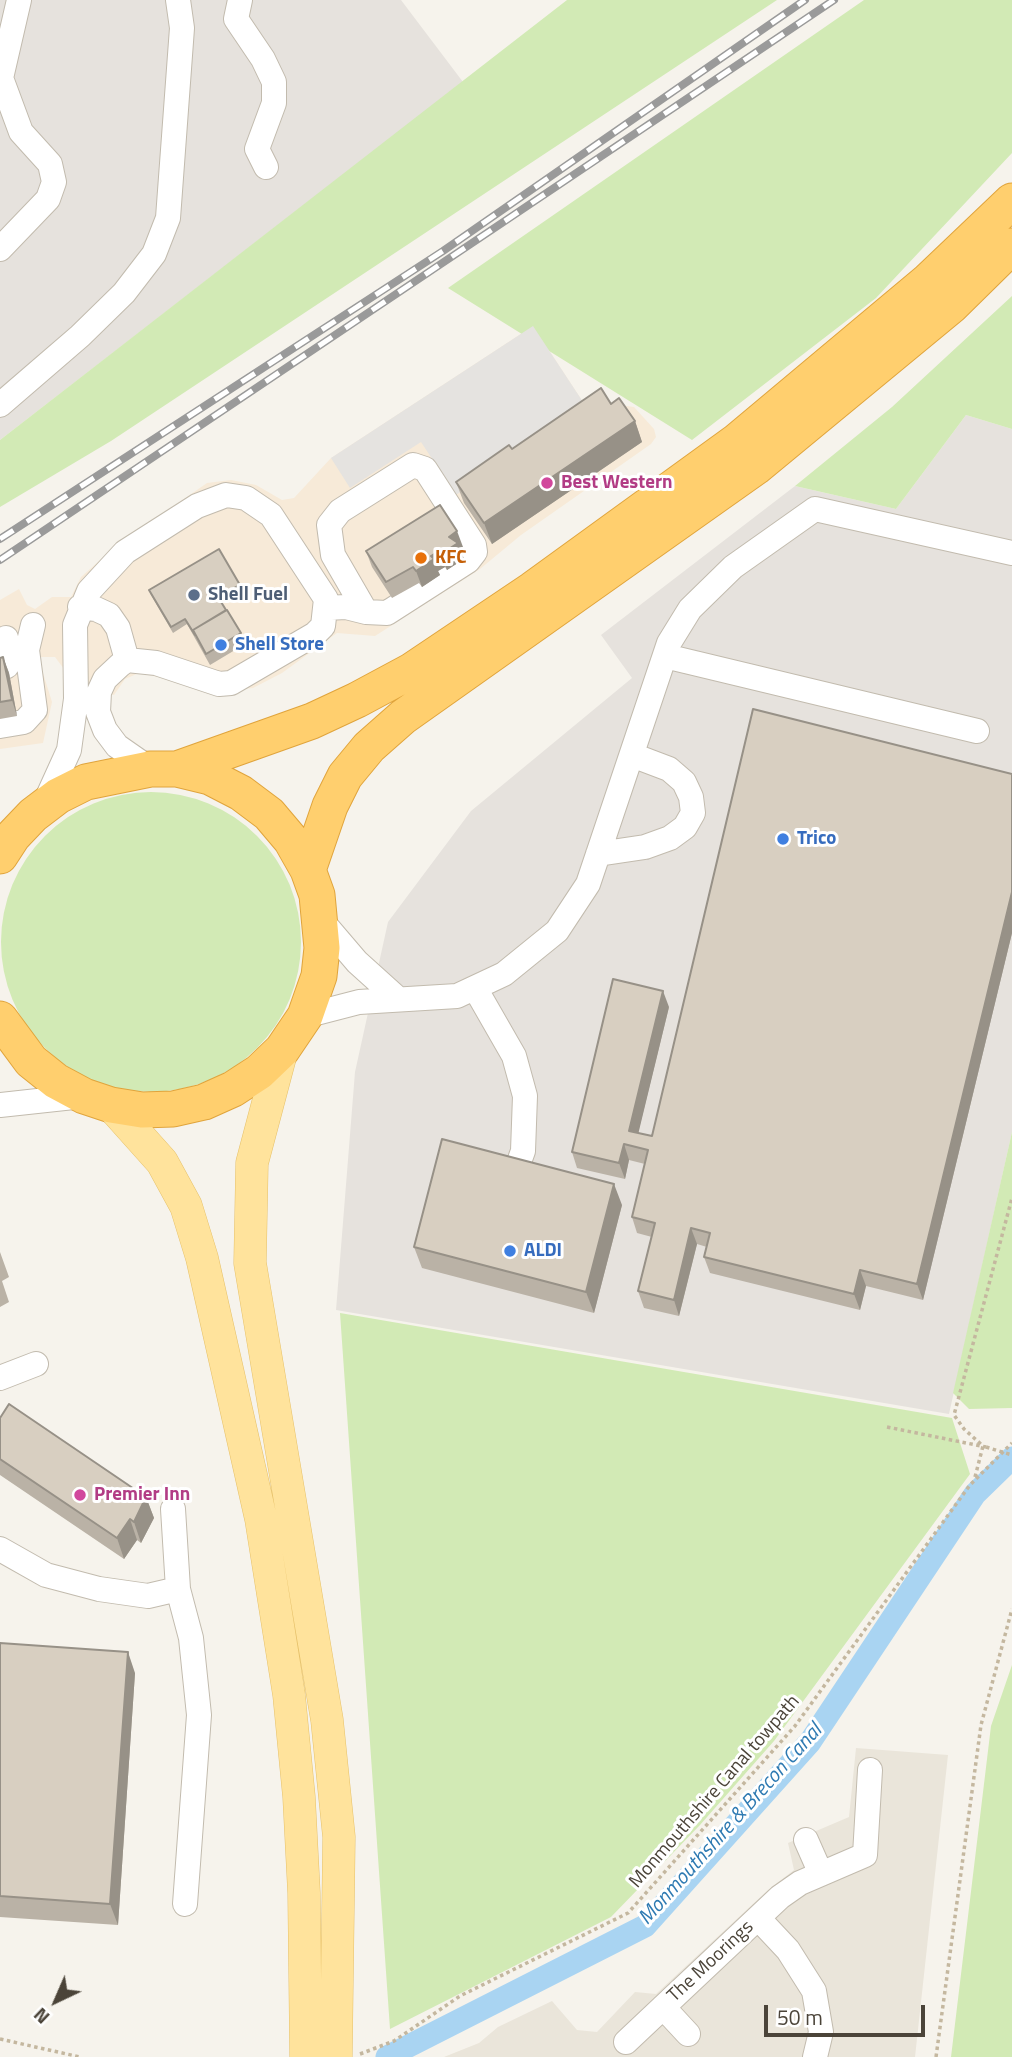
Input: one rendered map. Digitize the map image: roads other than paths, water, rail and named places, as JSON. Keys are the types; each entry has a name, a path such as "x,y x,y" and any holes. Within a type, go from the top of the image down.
{"highway":[{"path":"4,844 44,806 72,788 101,776 164,769 312,721 411,671 522,596 737,440 928,281 1012,201"},
{"path":"308,870 330,806 345,776 369,747 404,718 756,467 951,306 1012,246"},
{"path":"0,1019 31,1061 56,1081 97,1101 163,1109 204,1102 242,1083 282,1050 305,1016 319,976 322,921 308,870 291,840 269,814 241,793 211,777 164,769"}],"main road":[{"path":"282,1050 252,1163 250,1263 327,1720 339,1837 327,2052"},
{"path":"97,1101 162,1162 186,1206 202,1258 250,1469 276,1606 294,1748 304,1893 327,2052"}],"street":[{"path":"0,250 48,199 54,182 50,164 21,132 1,78 5,30 19,0"},
{"path":"0,405 80,336 124,293 154,254 168,218 182,28 178,0"},
{"path":"240,0 236,19 263,59 274,82 274,103 257,149 266,167"},
{"path":"327,608 346,607 366,612 387,613 468,561 475,552 474,544 425,469 413,465 340,511 329,524 333,555 366,612"},
{"path":"44,806 60,776 72,739 76,685 74,635 80,607 96,582 125,552 206,502 226,495 246,498 271,514 326,599 323,626 315,634 231,683 219,684 156,663 127,660 112,672 101,686 98,712 105,730 117,746 164,769"},
{"path":"305,1016 359,1002 457,996 505,975 557,931 588,884 665,656 690,610 733,567 815,509 1012,553"},
{"path":"80,607 96,609 109,615 118,628 127,660"},
{"path":"0,726 24,722 35,710 27,650 33,625"},
{"path":"0,669 7,666 11,658 5,638"},
{"path":"665,656 977,731"},
{"path":"598,855 645,847 670,838 685,827 693,813 691,797 684,782 669,769 632,755"},
{"path":"322,921 357,962 398,999"},
{"path":"475,988 514,1056 525,1096 523,1152 519,1162"},
{"path":"0,1105 97,1101"},
{"path":"0,1378 36,1364"},
{"path":"173,1509 178,1589 192,1648 199,1715 185,1904"},
{"path":"3,1557 46,1575 99,1589 148,1596 178,1589"},
{"name":"The Moorings","path":"626,2042 779,1897 821,1874 865,1855 870,1770"},
{"path":"806,1840 821,1874"},
{"name":"The Moorings","path":"758,1918 788,1950 814,1991 821,2032 815,2057"},
{"name":"The Moorings","path":"663,2007 688,2034"}],"waterway":[{"name":"Monmouthshire & Brecon Canal","path":"387,2057 645,1926 810,1742 975,1494 1012,1458"}],"railway":[{"path":"0,539 443,251 805,0"},
{"path":"0,560 834,0"}],"place":[{"name":"Best Western","path":"547,483"},
{"name":"KFC","path":"421,558"},
{"name":"Shell Fuel","path":"194,595"},
{"name":"Shell Store","path":"221,645"},
{"name":"Trico","path":"783,839"},
{"name":"ALDI","path":"510,1251"},
{"name":"Premier Inn","path":"80,1495"}]}
